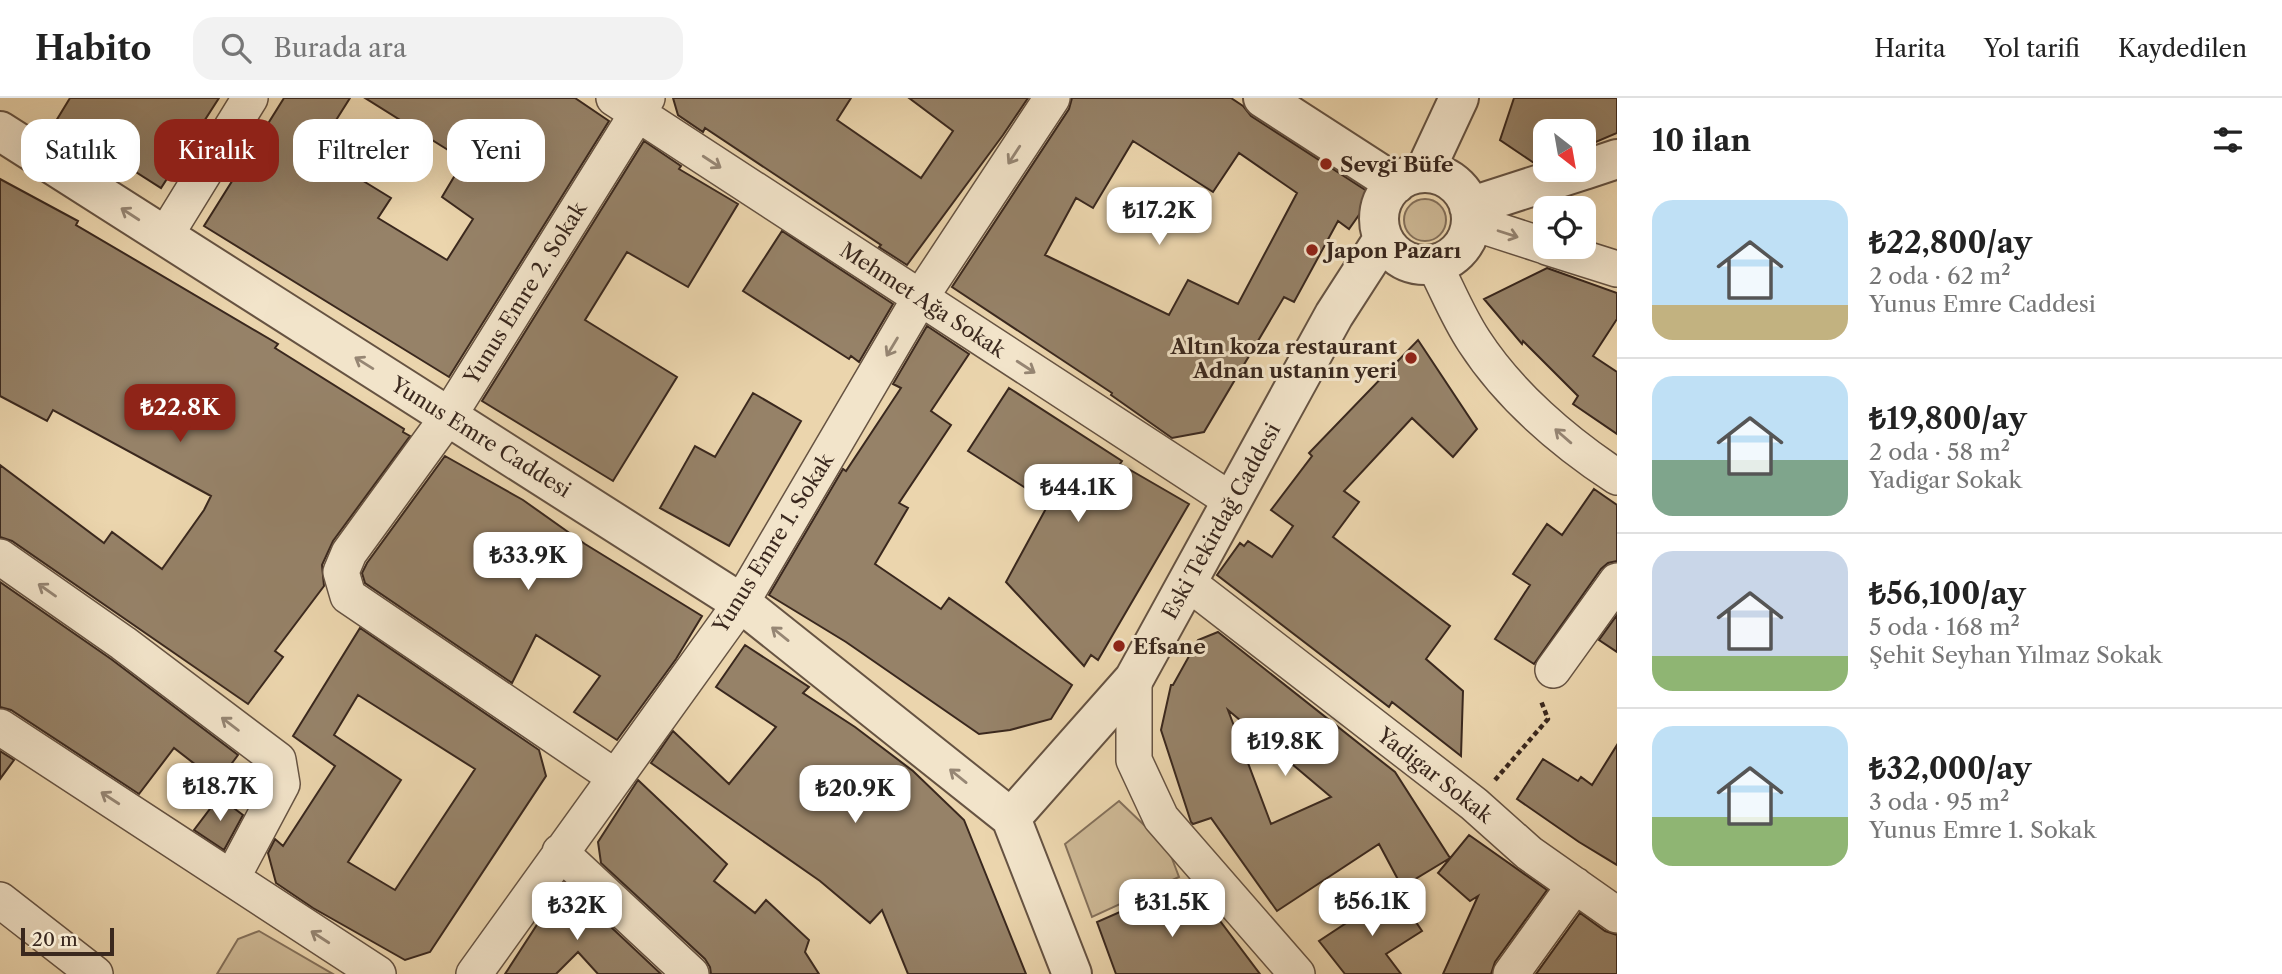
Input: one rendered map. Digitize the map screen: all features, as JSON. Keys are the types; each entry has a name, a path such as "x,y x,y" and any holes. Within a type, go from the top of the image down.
{"street":[{"path":"165,236 250,98"},
{"name":"Yunus Emre 1. Sokak","path":"474,974 741,603 920,298 1052,98"},
{"path":"1263,98 1410,178 1439,176 1452,182 1463,193 1470,215 1467,237 1460,249 1448,259 1419,265 1404,261 1392,252 1383,239 1379,209 1385,195 1410,178 1459,98"},
{"name":"Mehmet Ağa Sokak","path":"633,103 920,298 1231,501"},
{"name":"Yunus Emre 2. Sokak","path":"615,777 348,596 341,572 349,553 448,417 633,103"},
{"name":"Yunus Emre Caddesi","path":"0,131 741,603 1011,818"},
{"path":"1596,166 1617,159"},
{"path":"1470,215 1554,182"},
{"path":"1470,215 1533,241"},
{"name":"Eski Tekirdağ Caddesi","path":"1011,818 1134,679 1334,314 1383,239"},
{"path":"1586,259 1617,269"},
{"path":"1434,264 1474,341 1523,402 1590,459 1617,477"},
{"path":"0,557 123,643 278,760 282,784 232,878"},
{"path":"1553,670 1617,581"},
{"name":"Yadigar Sokak","path":"1187,582 1474,804 1529,853 1617,915"},
{"path":"1134,679 1134,760 1161,818 1210,878 1297,974"},
{"path":"0,727 377,974"},
{"path":"1011,818 1072,974"},
{"path":"560,852 691,974"},
{"path":"1511,974 1576,885"},
{"path":"3,907 95,974"}],"path":[{"path":"1474,804 1548,719 1540,699 1539,686 1553,670"}],"shaded area":[{"path":"1425,199 1440,205 1446,220 1440,235 1425,241 1410,235 1404,220 1410,205"},
{"path":"1119,801 1168,848 1179,877 1092,917 1065,844"},
{"path":"259,931 333,974 217,974 238,939"}],"building":[{"path":"70,98 219,98 205,119 154,119 154,182 165,182 161,188 140,175 140,119 57,119"},
{"path":"284,98 350,98 337,119 293,119 293,182 365,182 391,198 378,218 447,260 473,219 442,197 451,182 545,182 545,119 447,119 447,149 433,141 433,119 399,119 365,98 575,98 609,121 449,377 204,226 232,182 279,182 279,119 271,119"},
{"path":"673,98 851,98 837,120 921,178 953,131 909,98 1028,98 907,265 705,128 703,132 678,115"},
{"path":"1072,98 1231,98 1251,116 1373,195 1349,229 1338,221 1294,302 1284,297 1204,432 1172,438 1111,395 1112,393 952,287 1069,109","holes":["1133,141 1213,192 1239,153 1297,193 1238,304 1188,280 1169,315 1045,255 1076,198 1093,208"]},
{"path":"1514,98 1617,98 1617,133 1596,142 1596,119 1533,119 1533,162 1500,140"},
{"path":"644,141 681,166 679,169 738,204 688,287 627,252 585,320 677,377 613,481 482,401"},
{"path":"0,179 78,221 76,225 278,344 275,348 404,429 403,432 410,436 333,541 322,565 324,586 275,651 283,657 248,704 12,541 0,537 0,465 104,543 112,532 162,569 211,496 53,410 47,421 0,396"},
{"path":"782,231 893,304 859,362 851,356 849,359 743,291"},
{"path":"1547,268 1617,293 1617,319 1593,356 1617,372 1617,434 1573,404 1578,396 1523,341 1522,344 1484,299"},
{"path":"927,326 969,354 931,411 951,425 899,503 908,508 875,564 941,609 949,598 1072,685 1051,719 1010,730 979,734 846,642 769,595 843,469 846,471 901,388 893,384"},
{"path":"1418,340 1477,429 1453,457 1412,418 1344,491 1359,502 1333,537 1450,626 1426,659 1463,691 1461,756 1392,702 1389,707 1217,575 1240,543 1244,546 1248,541 1272,557 1293,526 1271,510 1312,456 1309,453"},
{"path":"1009,388 1122,461 1120,464 1189,504 1098,660 1091,655 1084,666 1006,582 1049,503 968,451"},
{"path":"753,393 801,421 729,546 660,508 695,446 715,457"},
{"path":"445,456 523,500 585,544 702,616 676,659 617,740 574,712 600,676 536,635 512,683 365,583 362,573 367,563"},
{"path":"1594,489 1617,505 1617,561 1608,563 1601,569 1534,664 1495,639 1530,585 1513,574 1547,524 1562,535"},
{"path":"0,582 111,659 238,755 218,782 174,748 139,794 11,710 0,707"},
{"path":"1617,615 1617,652 1599,640"},
{"path":"360,628 539,750 546,776 430,952 405,960 313,908 276,883 268,853 275,839 283,846 335,766 293,736","holes":["358,695 475,769 395,890 348,862 401,780 334,735"]},
{"path":"1218,632 1395,772 1450,858 1402,887 1379,844 1277,911 1211,818 1193,824 1191,822 1161,730 1171,685 1198,640","holes":["1228,710 1331,797 1271,824"]},
{"path":"745,645 809,687 803,693 855,727 913,771 964,820 1026,974 908,974 882,910 870,923 820,881 651,763 673,731 729,784 776,727 716,687"},
{"path":"1617,745 1617,865 1517,799 1543,759 1578,781 1581,777 1592,785"},
{"path":"0,751 14,760 0,779"},
{"path":"638,780 727,864 714,881 755,913 766,900 809,940 805,952 819,974 711,974 705,959 601,863 598,842"},
{"path":"219,797 243,815 224,850 194,830"},
{"path":"1469,835 1547,890 1495,962 1491,974 1443,974 1478,896 1470,901 1438,873"},
{"path":"564,883 661,974 598,974 578,952 556,974 505,974"},
{"path":"1177,887 1211,909 1260,974 1116,974 1097,922"},
{"path":"1395,891 1422,931 1386,954 1401,974 1345,974 1319,941"},
{"path":"1580,913 1605,931 1617,935 1617,974 1536,974"}],"place":[{"name":"Sevgi Büfe","path":"1326,164"},
{"name":"Japon Pazarı","path":"1312,250"},
{"name":"Altın koza restaurant Adnan ustanın yeri","path":"1411,358"},
{"name":"Efsane","path":"1119,646"}]}
